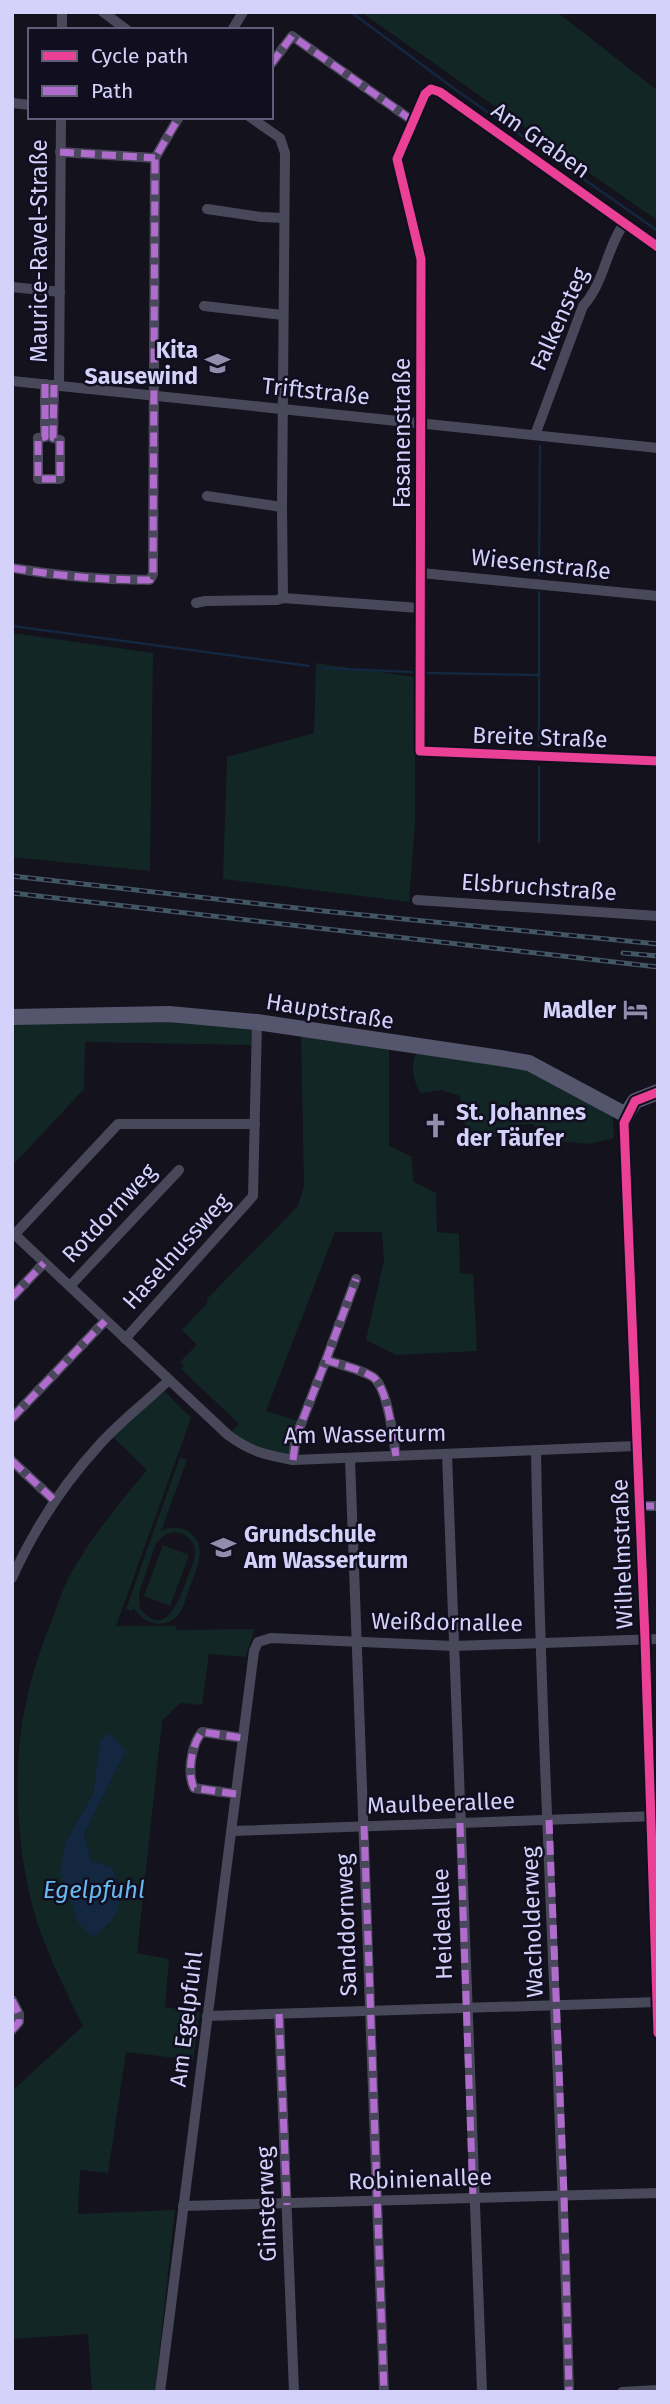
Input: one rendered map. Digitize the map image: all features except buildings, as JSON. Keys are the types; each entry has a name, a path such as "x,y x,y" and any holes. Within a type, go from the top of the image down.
{"street":[{"path":"103,12 124,28"},
{"path":"233,28 243,12"},
{"path":"273,61 292,36 413,121"},
{"name":"Am Graben","path":"413,121 425,94 431,89 440,92 658,247"},
{"name":"Maurice-Ravel-Straße","path":"49,438 60,292 61,119"},
{"path":"12,568 92,580 150,580 153,575 155,158 178,119"},
{"path":"253,119 280,138 284,144 283,598"},
{"name":"Fasanenstraße","path":"413,121 397,159 422,259 420,751"},
{"path":"60,152 155,158"},
{"path":"206,209 261,218 284,218"},
{"name":"Falkensteg","path":"535,435 583,306 596,292 617,232 625,222"},
{"path":"12,287 60,292"},
{"path":"204,306 283,315"},
{"name":"Triftstraße","path":"12,381 658,447"},
{"path":"206,496 282,508"},
{"name":"Wiesenstraße","path":"421,573 658,596"},
{"path":"196,603 283,598 419,608"},
{"name":"Breite Straße","path":"420,751 658,761"},
{"name":"Elsbruchstraße","path":"417,900 658,916"},
{"name":"Hauptstraße","path":"12,1017 169,1014 257,1023 529,1063 626,1115"},
{"name":"Haselnussweg","path":"125,1339 250,1201 254,1191 257,1023"},
{"path":"626,1115 635,1101 658,1092"},
{"name":"Wilhelmstraße","path":"626,1115 624,1123 636,1447 645,1639 653,1727 658,2033"},
{"path":"14,1233 118,1124 255,1124"},
{"name":"Rotdornweg","path":"70,1286 179,1170"},
{"name":"Am Wasserturm","path":"14,1233 228,1435 245,1448 259,1454 293,1460 636,1447"},
{"path":"12,1297 44,1263"},
{"path":"293,1460 296,1437 356,1279"},
{"path":"12,1419 105,1321"},
{"path":"326,1360 366,1374 380,1384 396,1456"},
{"path":"12,1578 27,1546 55,1501 102,1441 169,1380"},
{"name":"Wacholderweg","path":"536,1450 569,2392"},
{"name":"Heideallee","path":"447,1454 482,2392"},
{"name":"Sanddornweg","path":"350,1458 383,2392"},
{"path":"12,1461 55,1501"},
{"path":"640,1506 658,1506"},
{"name":"Weißdornallee","path":"254,1651 258,1642 271,1638 454,1646 658,1639"},
{"name":"Am Egelpfuhl","path":"160,2392 254,1651"},
{"path":"236,1794 194,1788 189,1779 196,1739 202,1732 243,1738"},
{"name":"Maulbeerallee","path":"232,1831 655,1816"},
{"path":"12,2000 19,2014 19,2022 12,2030"},
{"path":"207,2016 657,2002"},
{"name":"Ginsterweg","path":"279,2014 294,2392"},
{"name":"Robinienallee","path":"183,2206 658,2193"},
{"path":"622,2392 658,2390"}],"green space":[{"path":"361,12 557,12 658,91 658,216 655,219"},
{"path":"12,633 153,653 150,871 12,857"},
{"path":"316,663 415,677 415,823 409,902 223,879 227,757 314,733"},
{"path":"171,1018 253,1028 252,1045 85,1042 84,1089 12,1166 12,1021"},
{"path":"301,1029 389,1043 389,1146 412,1157 413,1181 436,1193 437,1232 459,1234 460,1273 473,1274 477,1351 396,1355 366,1340 384,1260 382,1232 335,1232 266,1411 301,1422 293,1460 228,1435 239,1424 181,1369 184,1366 180,1362 197,1345 182,1330 208,1302 206,1300 298,1206 304,1186"},
{"path":"417,1052 525,1069 613,1117 614,1138 590,1144 545,1140 533,1124 511,1125 496,1137 474,1138 463,1121 460,1096 441,1090 420,1093 413,1068"},
{"path":"165,1392 191,1418 116,1626 176,1626 176,1630 255,1629 245,1657 209,1654 202,1705 180,1703 162,1721 137,1953 169,1959 165,2007 200,2012 193,2060 126,2052 108,2173 80,2170 78,2214 175,2210 155,2392 92,2392 88,2334 12,2339 12,2091 83,2026 46,1946 30,1894 18,1811 19,1755 21,1728 31,1681 64,1587 96,1535 147,1470 113,1437","holes":["100,1741 126,1751 84,1834 91,1860 112,1868 119,1886 118,1906 106,1929 66,1841 93,1794"]},
{"path":"180,1457 187,1460 161,1531 177,1528 194,1536 200,1550 195,1574 181,1611 174,1619 161,1624 149,1622 134,1608 132,1611 126,1609","holes":["180,1533 193,1543 193,1562 175,1607 163,1619 156,1620 140,1608 139,1593 156,1543 166,1534"]},
{"path":"163,1545 189,1555 170,1606 144,1596"}],"water":[{"name":"Egelpfuhl","path":"110,1733 126,1751 84,1834 91,1860 112,1868 120,1898 110,1923 93,1937 78,1923 60,1873 66,1841 93,1794 100,1741"}],"waterway":[{"path":"351,12 456,90 658,231"},
{"path":"539,575 540,446"},
{"path":"539,592 539,746"},
{"path":"12,626 309,666"},
{"path":"322,668 412,672"},
{"path":"428,673 539,675"},
{"path":"539,767 539,842"}],"railway":[{"path":"12,876 323,911 658,944"},
{"path":"12,893 658,967"},
{"path":"623,953 658,956"}],"marked path":[{"path":"273,61 292,36 413,121"},
{"path":"12,568 115,579 150,580 153,574 155,158 178,119"},
{"path":"60,152 155,158"},
{"path":"45,384 45,437 38,438 38,479 60,479 60,440 53,438 54,385"},
{"path":"12,1297 44,1263"},
{"path":"326,1360 356,1279"},
{"path":"12,1418 105,1321"},
{"path":"293,1460 296,1437 326,1360 362,1372 373,1377 378,1383 389,1414 396,1456"},
{"path":"12,1461 55,1501"},
{"path":"640,1506 658,1506"},
{"path":"236,1794 194,1788 191,1760 195,1744 202,1732 243,1738"},
{"path":"549,1820 569,2392"},
{"path":"460,1823 473,2199"},
{"path":"364,1826 384,2392"},
{"path":"12,2000 19,2014 19,2022 12,2030"},
{"path":"279,2014 287,2205"}],"cycle path":[{"path":"658,247 440,92 431,89 425,94 397,159 421,259 420,751 658,761"},
{"path":"658,1092 635,1101 624,1123 658,2033"}],"place":[{"name":"Kita Sausewind","path":"218,363"},
{"name":"Madler","path":"636,1010"},
{"name":"St. Johannes der Täufer","path":"436,1125"},
{"name":"Grundschule Am Wasserturm","path":"224,1547"}]}
